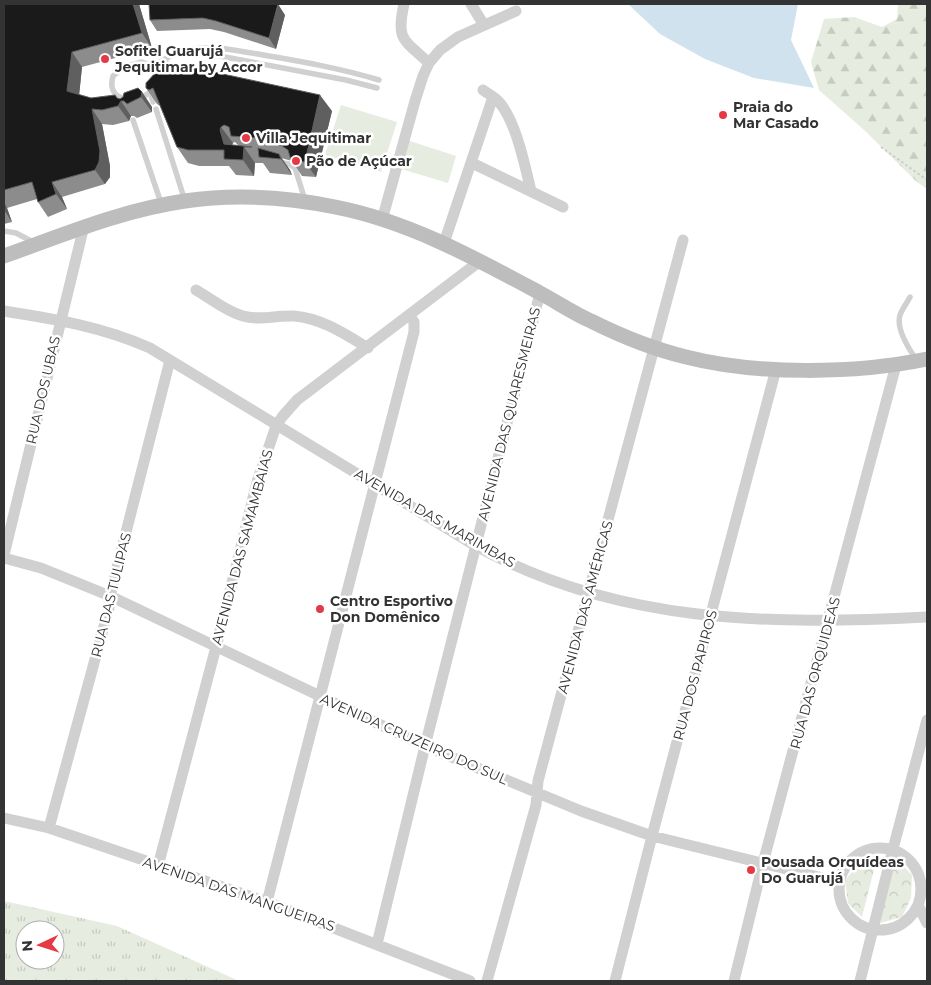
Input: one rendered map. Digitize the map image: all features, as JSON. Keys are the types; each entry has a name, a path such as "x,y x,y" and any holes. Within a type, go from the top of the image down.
{"main road":[{"path":"4,256 84,226 186,201 254,198 305,202 348,210 382,220 444,243 590,320 655,348 684,357 716,364 830,370 922,360"}],"street":[{"path":"404,4 400,20 401,32 407,43 429,63"},
{"path":"471,4 484,25"},
{"path":"382,220 414,96 429,63 449,43 484,25 516,12"},
{"path":"483,90 503,108 510,120 531,191"},
{"path":"444,243 493,97"},
{"path":"472,163 563,207"},
{"name":"RUA DOS UBAS","path":"4,557 84,226"},
{"name":"AVENIDA DAS AMÉRICAS","path":"490,979 538,794 538,781 683,240"},
{"name":"AVENIDA DAS SAMAMBAIAS","path":"158,866 216,647 249,510 265,454 276,426 297,400 368,348 480,261"},
{"path":"196,290 242,316 258,318 293,316 318,321 368,348"},
{"name":"AVENIDA DAS QUARESMEIRAS","path":"377,944 425,746 540,293"},
{"name":"AVENIDA DAS MARIMBAS","path":"4,311 83,324 128,338 170,360 476,546 521,569 588,593 710,616 829,621 927,617"},
{"path":"267,902 414,332 414,322 410,316"},
{"name":"RUA DAS TULIPAS","path":"49,828 109,608 110,596 170,360"},
{"name":"RUA DAS ORQUIDEAS","path":"734,981 763,863 896,364"},
{"name":"RUA DOS PAPIROS","path":"615,981 776,368"},
{"name":"AVENIDA CRUZEIRO DO SUL","path":"4,557 42,568 110,596 425,746 538,794 652,836 839,882"},
{"path":"860,981 927,720"},
{"name":"AVENIDA DAS MANGUEIRAS","path":"4,818 49,828 267,902 470,981"},
{"path":"879,847 893,849 904,855 914,865 920,877 924,890 918,905 912,915 900,926 884,931 860,926 850,918 842,907 839,895 839,882 844,868 852,857 865,850 879,847"},
{"path":"918,905 927,923"}],"lane":[{"path":"153,66 174,54 204,47 214,47 337,68 379,80"},
{"path":"188,50 346,80 377,88"},
{"path":"142,62 153,66 158,78 150,92 141,98 128,102 115,94 112,88 114,76 119,70 129,65 142,62"},
{"path":"150,92 153,102"},
{"path":"156,109 186,201"},
{"path":"133,120 161,206"},
{"path":"269,159 289,164 295,168 305,202"},
{"path":"4,231 16,233 37,244"},
{"path":"910,297 900,315 900,326 908,348 922,360"}],"path":[{"path":"881,147 927,180"}],"green space":[{"path":"898,4 927,4 927,189 917,182 863,129 819,90 811,62 824,19 854,17 882,27 897,19"},
{"path":"341,105 397,122 381,172 325,155"},
{"path":"407,140 456,156 448,183 398,168"},
{"path":"878,854 862,917 848,903 845,881 861,859"},
{"path":"895,858 912,875 911,898 902,917 880,923"},
{"path":"4,901 117,926 239,981 4,981"}],"water":[{"path":"628,4 798,4 791,40 814,88 754,78 705,59 660,34"}],"building":[{"path":"4,4 133,4 142,33 72,52 67,91 91,98 115,95 120,99 124,93 138,88 142,92 141,97 127,104 121,101 118,106 102,110 92,109 100,151 99,162 95,170 52,182 56,194 38,202 32,182 4,190"},
{"path":"149,4 278,4 269,38 203,18 150,20"},
{"path":"163,61 320,95 305,162 291,160 288,150 282,146 258,138 231,136 229,127 224,125 220,130 224,144 252,147 244,147 243,160 224,159 224,150 188,150 177,147 153,88 149,90 146,88 146,83"},
{"path":"258,148 279,154 281,159 259,157"}],"place":[{"name":"Sofitel Guarujá Jequitimar by Accor","path":"105,59"},
{"name":"Praia do Mar Casado","path":"723,115"},
{"name":"Villa Jequitimar","path":"246,138"},
{"name":"Pão de Açúcar","path":"296,161"},
{"name":"Centro Esportivo Don Domênico","path":"320,609"},
{"name":"Pousada Orquídeas Do Guarujá","path":"751,870"}]}
